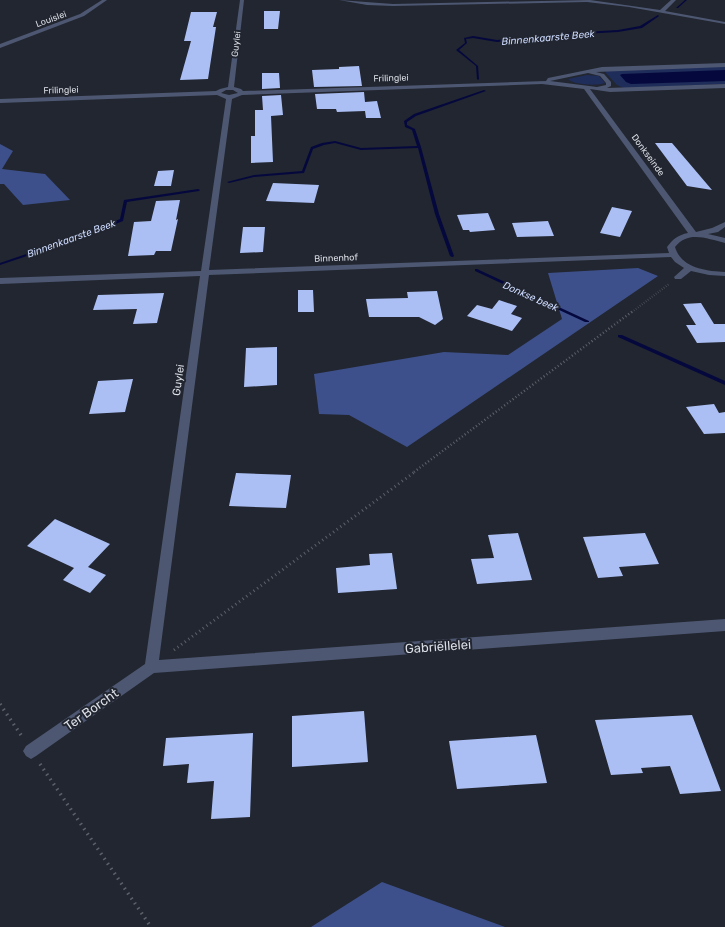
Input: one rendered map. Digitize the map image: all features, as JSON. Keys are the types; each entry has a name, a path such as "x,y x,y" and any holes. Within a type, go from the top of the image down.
{"street":[{"name":"Louislei","path":"0,46 82,15 105,0"},
{"name":"Guylei","path":"151,666 242,0"},
{"path":"341,0 367,4 393,5 572,0 616,4 725,23"},
{"path":"662,11 674,0"},
{"name":"Frilinglei","path":"542,82 602,69 725,65"},
{"path":"586,72 602,75 609,83 608,86 597,89"},
{"name":"Frilinglei","path":"218,93 223,89 236,96 241,93 542,82 586,88 624,90 725,86"},
{"name":"Donkseinde","path":"586,88 694,235"},
{"name":"Frilinglei","path":"0,101 218,93 220,96 239,90 241,93"},
{"path":"724,275 690,268 677,260 673,255 671,247 676,240 715,230 725,224"},
{"path":"694,235 705,235 725,241"},
{"name":"Binnenhof","path":"0,281 673,255"},
{"path":"678,277 690,268"},
{"name":"Gabriëllelei","path":"151,666 725,625"},
{"name":"Ter Borcht","path":"31,751 151,666"}],"path":[{"path":"151,666 678,277"},
{"path":"0,704 151,927"}],"shaded area":[{"path":"725,66 725,84 624,88 617,85 606,73 606,71"},
{"path":"725,70 725,81 631,84 626,82 620,75 622,74"},
{"path":"587,75 599,76 605,83 575,83 568,79"},
{"path":"0,144 13,151 2,169 45,174 70,200 23,205 4,184 0,184"},
{"path":"638,268 658,276 407,447 349,415 319,414 314,374 444,352 508,355 562,319 548,273"},
{"path":"382,882 505,927 311,927"}],"building":[{"path":"264,11 280,11 278,29 264,29"},
{"path":"191,12 217,12 213,27 216,27 208,79 180,80 191,41 184,41"},
{"path":"359,66 362,86 314,87 312,70 339,69 339,67"},
{"path":"262,73 279,73 280,88 262,89"},
{"path":"364,92 365,102 377,101 381,118 366,118 365,111 337,112 336,109 317,109 315,94"},
{"path":"281,95 283,115 271,116 273,162 251,163 251,136 255,136 255,110 263,110 262,96"},
{"path":"655,143 672,143 712,190 687,186"},
{"path":"174,170 171,186 154,186 158,171"},
{"path":"273,183 319,185 314,203 266,201"},
{"path":"180,200 176,220 178,219 171,251 156,251 154,255 128,256 134,222 151,221 156,201"},
{"path":"612,207 632,211 620,237 600,233"},
{"path":"488,213 495,230 470,232 469,230 463,230 457,215"},
{"path":"548,221 554,236 517,237 512,223"},
{"path":"243,227 265,227 263,252 240,253"},
{"path":"298,290 313,290 314,312 298,312"},
{"path":"437,291 443,319 435,325 419,317 369,317 366,299 408,298 407,292"},
{"path":"164,293 157,323 133,324 137,309 93,310 98,295"},
{"path":"499,300 517,306 511,314 522,318 512,331 467,316 477,305 492,309"},
{"path":"701,303 714,324 725,324 725,342 697,343 686,325 696,325 683,304"},
{"path":"277,347 277,385 244,387 246,348"},
{"path":"133,379 125,412 89,414 98,381"},
{"path":"714,404 719,413 725,412 725,433 704,434 686,407"},
{"path":"236,473 291,475 286,508 229,506"},
{"path":"55,519 110,544 88,567 106,575 90,593 63,580 74,568 27,546"},
{"path":"518,533 532,580 477,584 471,559 494,558 488,535"},
{"path":"645,533 659,564 619,567 623,576 598,578 583,537"},
{"path":"392,553 397,589 338,593 336,568 370,565 369,554"},
{"path":"364,711 368,762 292,767 292,716"},
{"path":"692,715 721,791 680,794 670,766 641,768 643,773 611,775 595,720"},
{"path":"253,733 250,817 211,819 214,781 187,783 189,764 163,766 166,738"},
{"path":"536,735 547,783 457,789 449,741"}],"waterway":[{"name":"Binnenkaarste Beek","path":"677,8 686,0"},
{"name":"Binnenkaarste Beek","path":"478,79 477,66 457,50 466,43 465,38 473,37 497,41 566,34 618,31 641,27 658,16"},
{"name":"Binnenkaarste Beek","path":"419,147 413,129 406,126 405,122 415,115 485,91"},
{"name":"Binnenkaarste Beek","path":"229,182 254,176 303,172 312,148 323,144 335,142 361,149 419,147"},
{"name":"Donkse beek","path":"419,147 437,214 452,256"},
{"name":"Binnenkaarste Beek","path":"0,264 80,237 122,220 125,201 198,190"},
{"name":"Donkse beek","path":"476,270 587,321"},
{"name":"Donkse beek","path":"620,336 725,383"}]}
